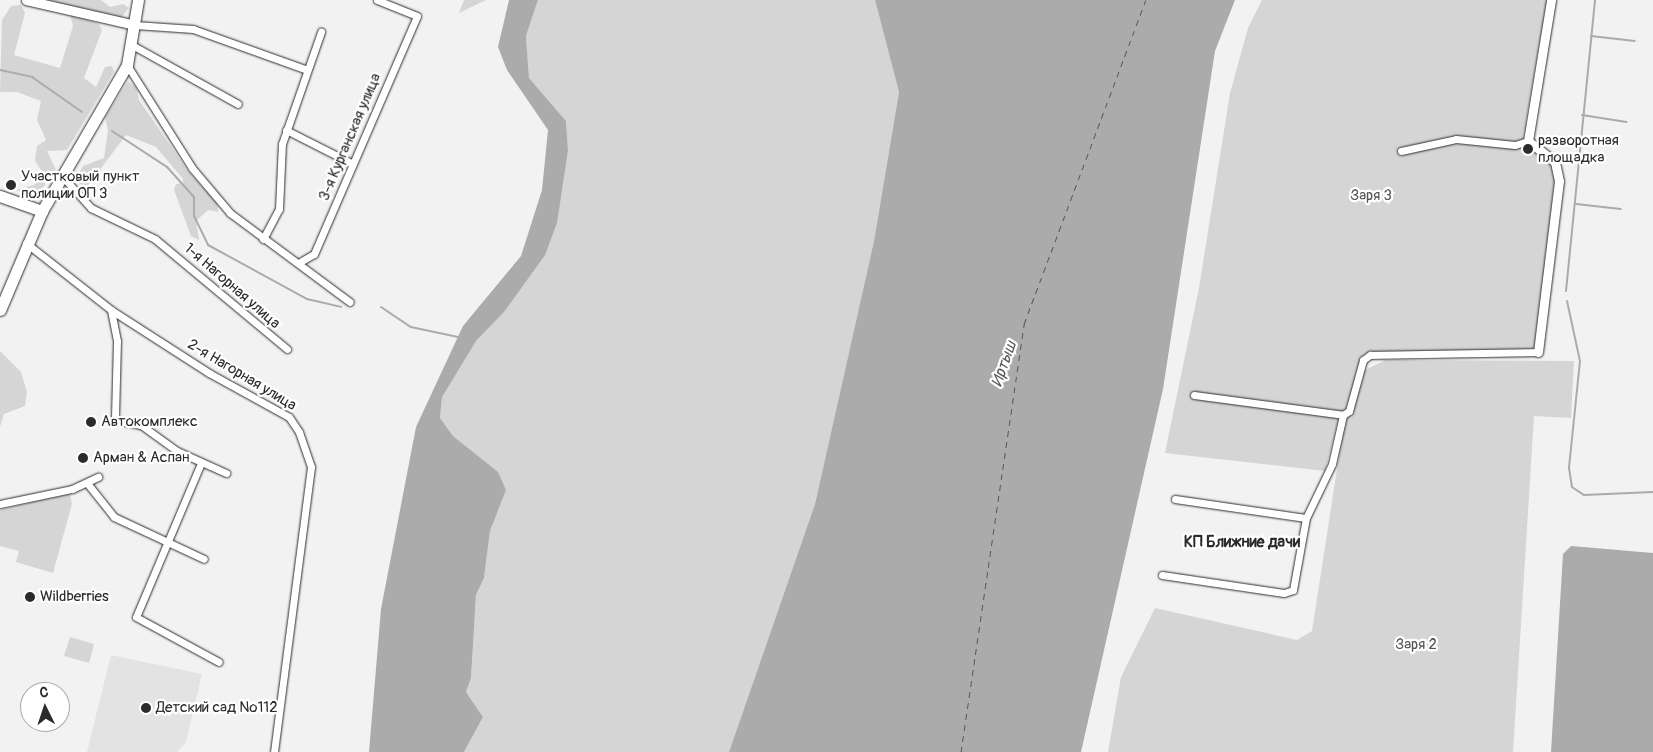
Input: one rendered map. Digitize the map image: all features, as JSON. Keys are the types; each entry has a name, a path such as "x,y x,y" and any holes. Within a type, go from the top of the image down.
{"main road":[{"path":"0,310 25,243 127,65 132,45 138,0"},
{"path":"0,196 42,211"}],"street":[{"path":"26,0 135,25 193,29 305,69"},
{"name":"3-я Курганская улица","path":"300,262 314,254 418,16 377,0"},
{"path":"1528,141 1551,0"},
{"path":"263,240 278,209 279,153 305,69 321,32"},
{"path":"132,45 238,104"},
{"path":"127,65 203,184 245,229 300,262 350,302"},
{"path":"286,130 353,164"},
{"path":"1400,151 1456,139 1515,145 1528,141"},
{"path":"1194,395 1343,415 1349,411 1362,360 1370,355 1538,352 1559,181 1555,162 1528,141"},
{"name":"1-я Нагорная улица","path":"63,177 91,208 155,239 287,349"},
{"name":"2-я Нагорная улица","path":"25,243 111,310 289,417 307,450 311,467 274,752"},
{"path":"111,310 117,341 115,420 151,430 201,463 226,473"},
{"path":"1162,575 1284,593 1296,585 1306,518 1332,464 1343,415"},
{"path":"201,463 136,617 219,662"},
{"path":"0,504 87,484 98,477"},
{"path":"87,484 114,517 204,559"},
{"path":"1175,499 1306,518"}],"shaded area":[{"name":"Детский сад №112","path":"111,655 202,674 186,742 177,752 87,752"}],"green space":[{"path":"36,0 101,0 110,7 123,4 129,8 120,19"},
{"path":"464,0 486,0 459,13"},
{"path":"538,0 875,0 899,92 874,241 815,504 729,752 464,752 483,717 466,692 471,678 476,595 484,578 490,531 506,490 497,472 453,436 440,418 442,397 476,341 504,312 568,150 566,121 529,78 526,36"},
{"name":"Заря 3","path":"1262,0 1547,0 1521,150 1542,153 1557,171 1534,350 1364,354 1349,406 1340,413 1325,471 1165,453 1199,288 1230,93 1248,28"},
{"path":"21,5 25,13 14,55 60,68 73,26 70,14 99,24 102,30 84,78 96,87 105,67 112,66 114,72 67,150 47,151 56,170 36,197 16,190 34,185 44,174 35,161 37,146 46,140 37,120 41,101 17,92 0,92 2,20 11,6"},
{"path":"128,81 136,87 139,100 188,171 217,203 218,212 208,210 196,221 199,240 191,236 174,190 176,184 183,183 183,179 156,147 126,135 87,187 75,182 83,166 104,158 108,130 105,118"},
{"path":"0,351 21,372 27,392 25,406 4,414 0,427"},
{"name":"Заря 2","path":"1386,360 1574,361 1571,418 1534,416 1513,752 1108,752 1121,677 1155,608 1297,640 1312,631 1344,424 1365,370"},
{"path":"70,493 72,504 53,573 16,562 19,551 0,546 0,510"},
{"path":"70,637 94,644 89,663 64,656"}],"water":[{"path":"509,0 538,0 526,36 529,78 566,121 568,150 557,223 545,255 504,312 476,341 442,397 440,418 453,436 498,472 506,490 490,531 484,578 476,595 471,678 466,692 483,717 464,752 369,752 381,609 416,427 463,326 521,256 542,190 548,130 507,70 498,47"},
{"name":"Иртыш","path":"875,0 1235,0 1215,51 1163,389 1081,752 729,752 815,504 874,241 899,92"},
{"path":"1571,546 1653,553 1653,752 1551,752 1563,554"}],"waterway":[{"path":"1566,291 1595,0"},
{"path":"1591,36 1635,41"},
{"path":"0,70 32,77 82,112"},
{"path":"1582,115 1626,122"},
{"path":"112,131 167,167 194,197 194,216 208,245 307,299 341,307"},
{"path":"1576,204 1621,209"},
{"path":"1567,301 1580,361 1569,468 1572,487 1584,495 1653,492"},
{"path":"381,307 411,327 458,337"}],"ferry route":[{"path":"961,752 1024,324 1146,0"}],"place":[{"name":"разворотная площадка","path":"1528,149"},
{"name":"Участковый пункт полиции ОП 3","path":"11,185"},
{"name":"Автокомплекс","path":"91,422"},
{"name":"Арман & Аспан","path":"83,458"},
{"name":"Wildberries","path":"30,597"},
{"name":"Детский сад №112","path":"146,708"}],"district":[{"name":"КП Ближние дачи","path":"1242,542"}]}
